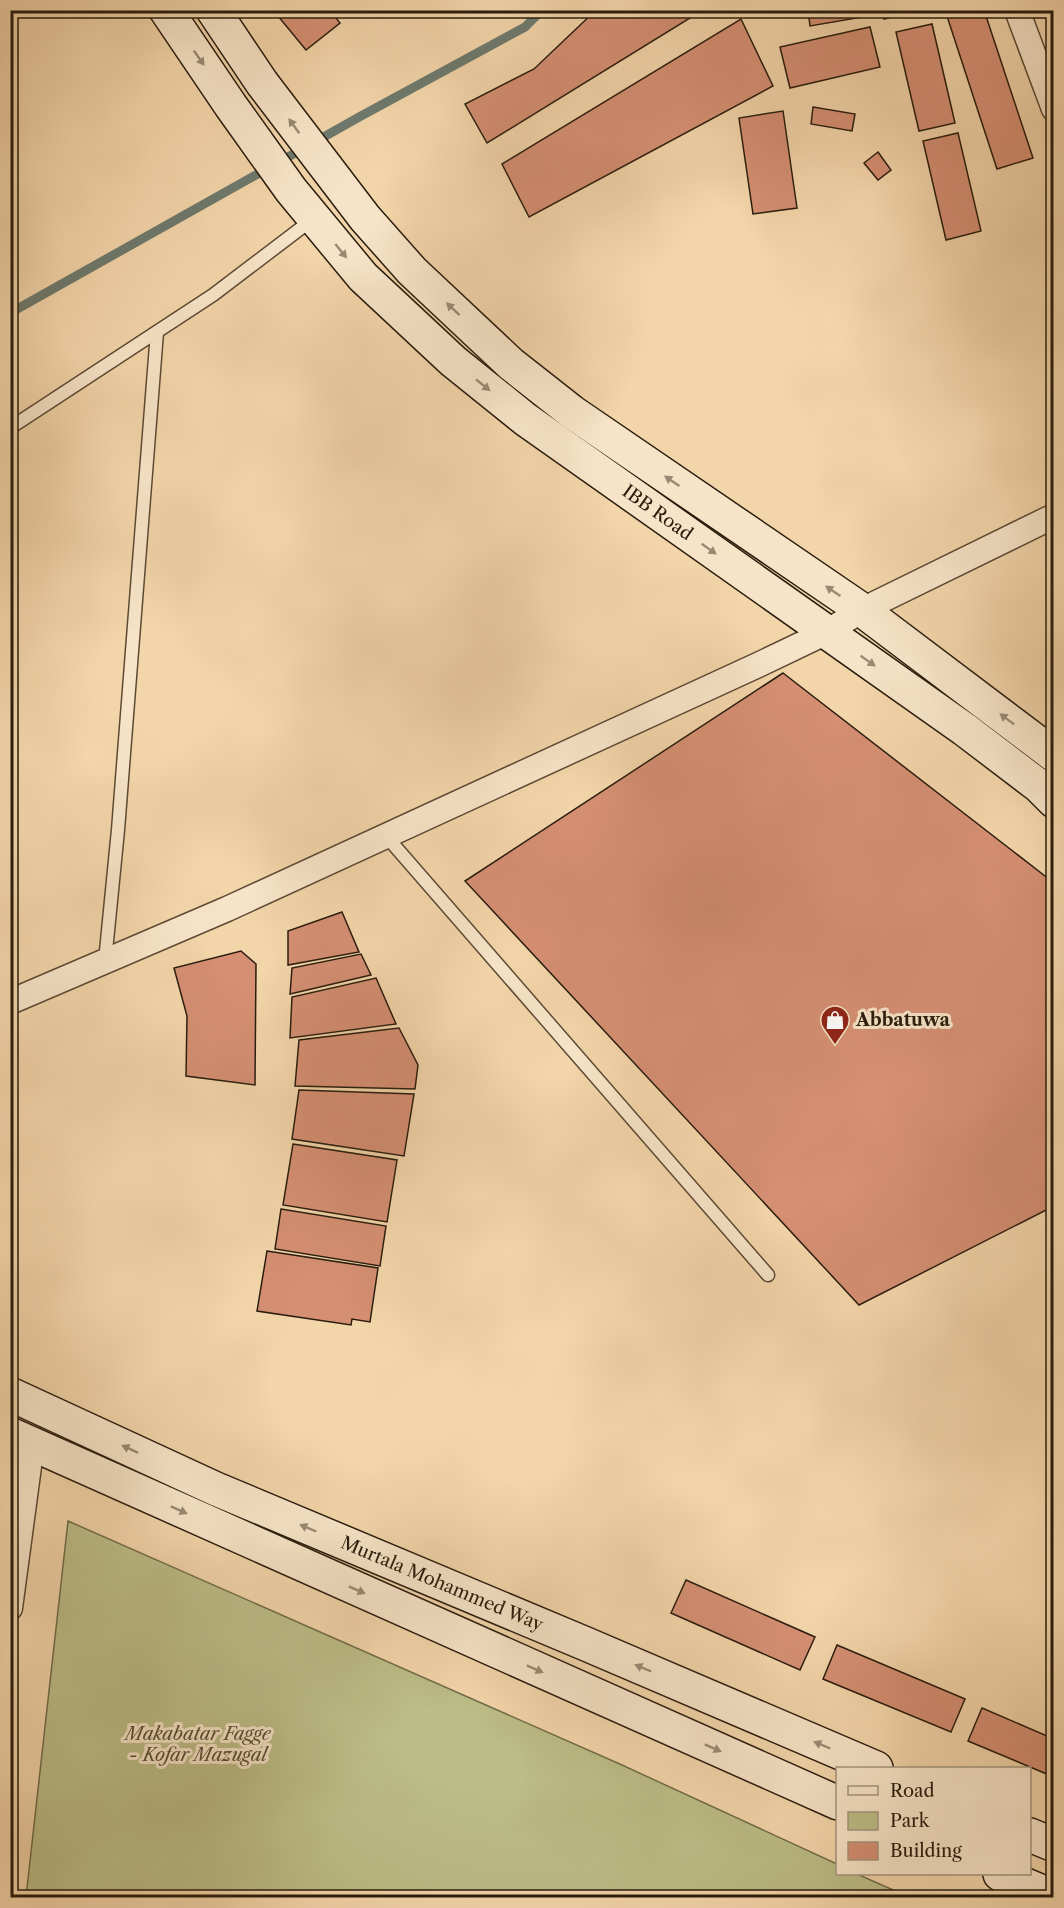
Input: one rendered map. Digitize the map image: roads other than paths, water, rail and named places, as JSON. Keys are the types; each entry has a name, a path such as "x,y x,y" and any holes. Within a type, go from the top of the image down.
{"main road":[{"name":"IBB Road","path":"166,10 291,190 370,285 453,361 525,419 964,729 1039,786 1053,801"},
{"name":"IBB Road","path":"213,10 262,83 365,218 412,271 511,364 572,412 862,610 1053,754"},
{"name":"Murtala Mohammed Way","path":"10,1394 216,1489 874,1767"},
{"path":"21,1439 836,1803"},
{"path":"568,1684 586,1644"},
{"path":"1031,1835 1053,1845"},
{"path":"1002,1875 1053,1897"}],"street":[{"path":"1017,10 1053,109"},
{"path":"10,1002 227,909 827,632 862,610 1053,516"},
{"path":"10,1608 21,1439"}],"lane":[{"path":"10,428 213,295 314,218"},
{"path":"105,961 118,830 157,332"},
{"path":"386,836 768,1275"}],"waterway":[{"path":"10,313 361,116 525,27 542,10"}],"place":[{"name":"Abbatuwa","path":"835,1046"}],"park label":[{"name":"Makabatar Fagge - Kofar Mazugal","path":"198,1744"}]}
